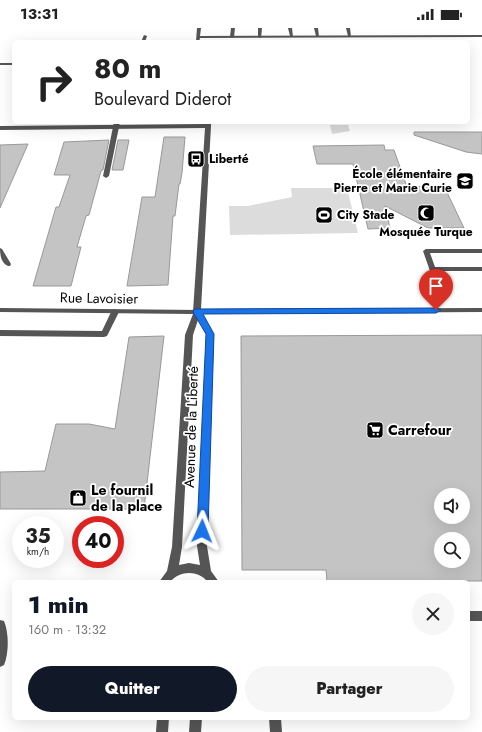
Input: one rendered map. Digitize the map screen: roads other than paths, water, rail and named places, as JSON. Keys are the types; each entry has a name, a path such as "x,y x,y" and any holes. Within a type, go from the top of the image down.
{"street":[{"path":"199,28 198,37 481,35"},
{"path":"232,37 233,28"},
{"path":"260,28 260,36"},
{"path":"290,28 292,36"},
{"path":"316,28 318,36"},
{"path":"348,28 350,36"},
{"path":"143,40 144,36"},
{"path":"0,64 12,64"},
{"path":"106,176 117,124"},
{"path":"0,128 117,124 208,124"},
{"name":"Avenue de la Liberté","path":"172,573 177,547 189,335 197,312 208,124"},
{"path":"482,251 426,251 432,269 482,269"},
{"path":"1,254 8,264"},
{"name":"Rue Lavoisier","path":"0,310 197,312 482,310"},
{"path":"0,334 104,334 115,312"},
{"name":"Avenue de la Liberté","path":"197,312 210,334 202,546 206,572"},
{"path":"166,580 172,573 189,567 198,568 206,572 212,580"},
{"path":"470,616 482,616"},
{"path":"0,625 2,636 0,661"},
{"path":"162,732 163,720"},
{"path":"195,732 196,720"},
{"path":"276,720 276,732"}],"place":[{"name":"Liberté","path":"196,159"},
{"name":"École élémentaire Pierre et Marie Curie","path":"465,181"},
{"name":"Mosquée Turque","path":"426,213"},
{"name":"City Stade","path":"324,215"},
{"name":"Carrefour","path":"375,430"},
{"name":"Le fournil de la place","path":"78,498"}]}
